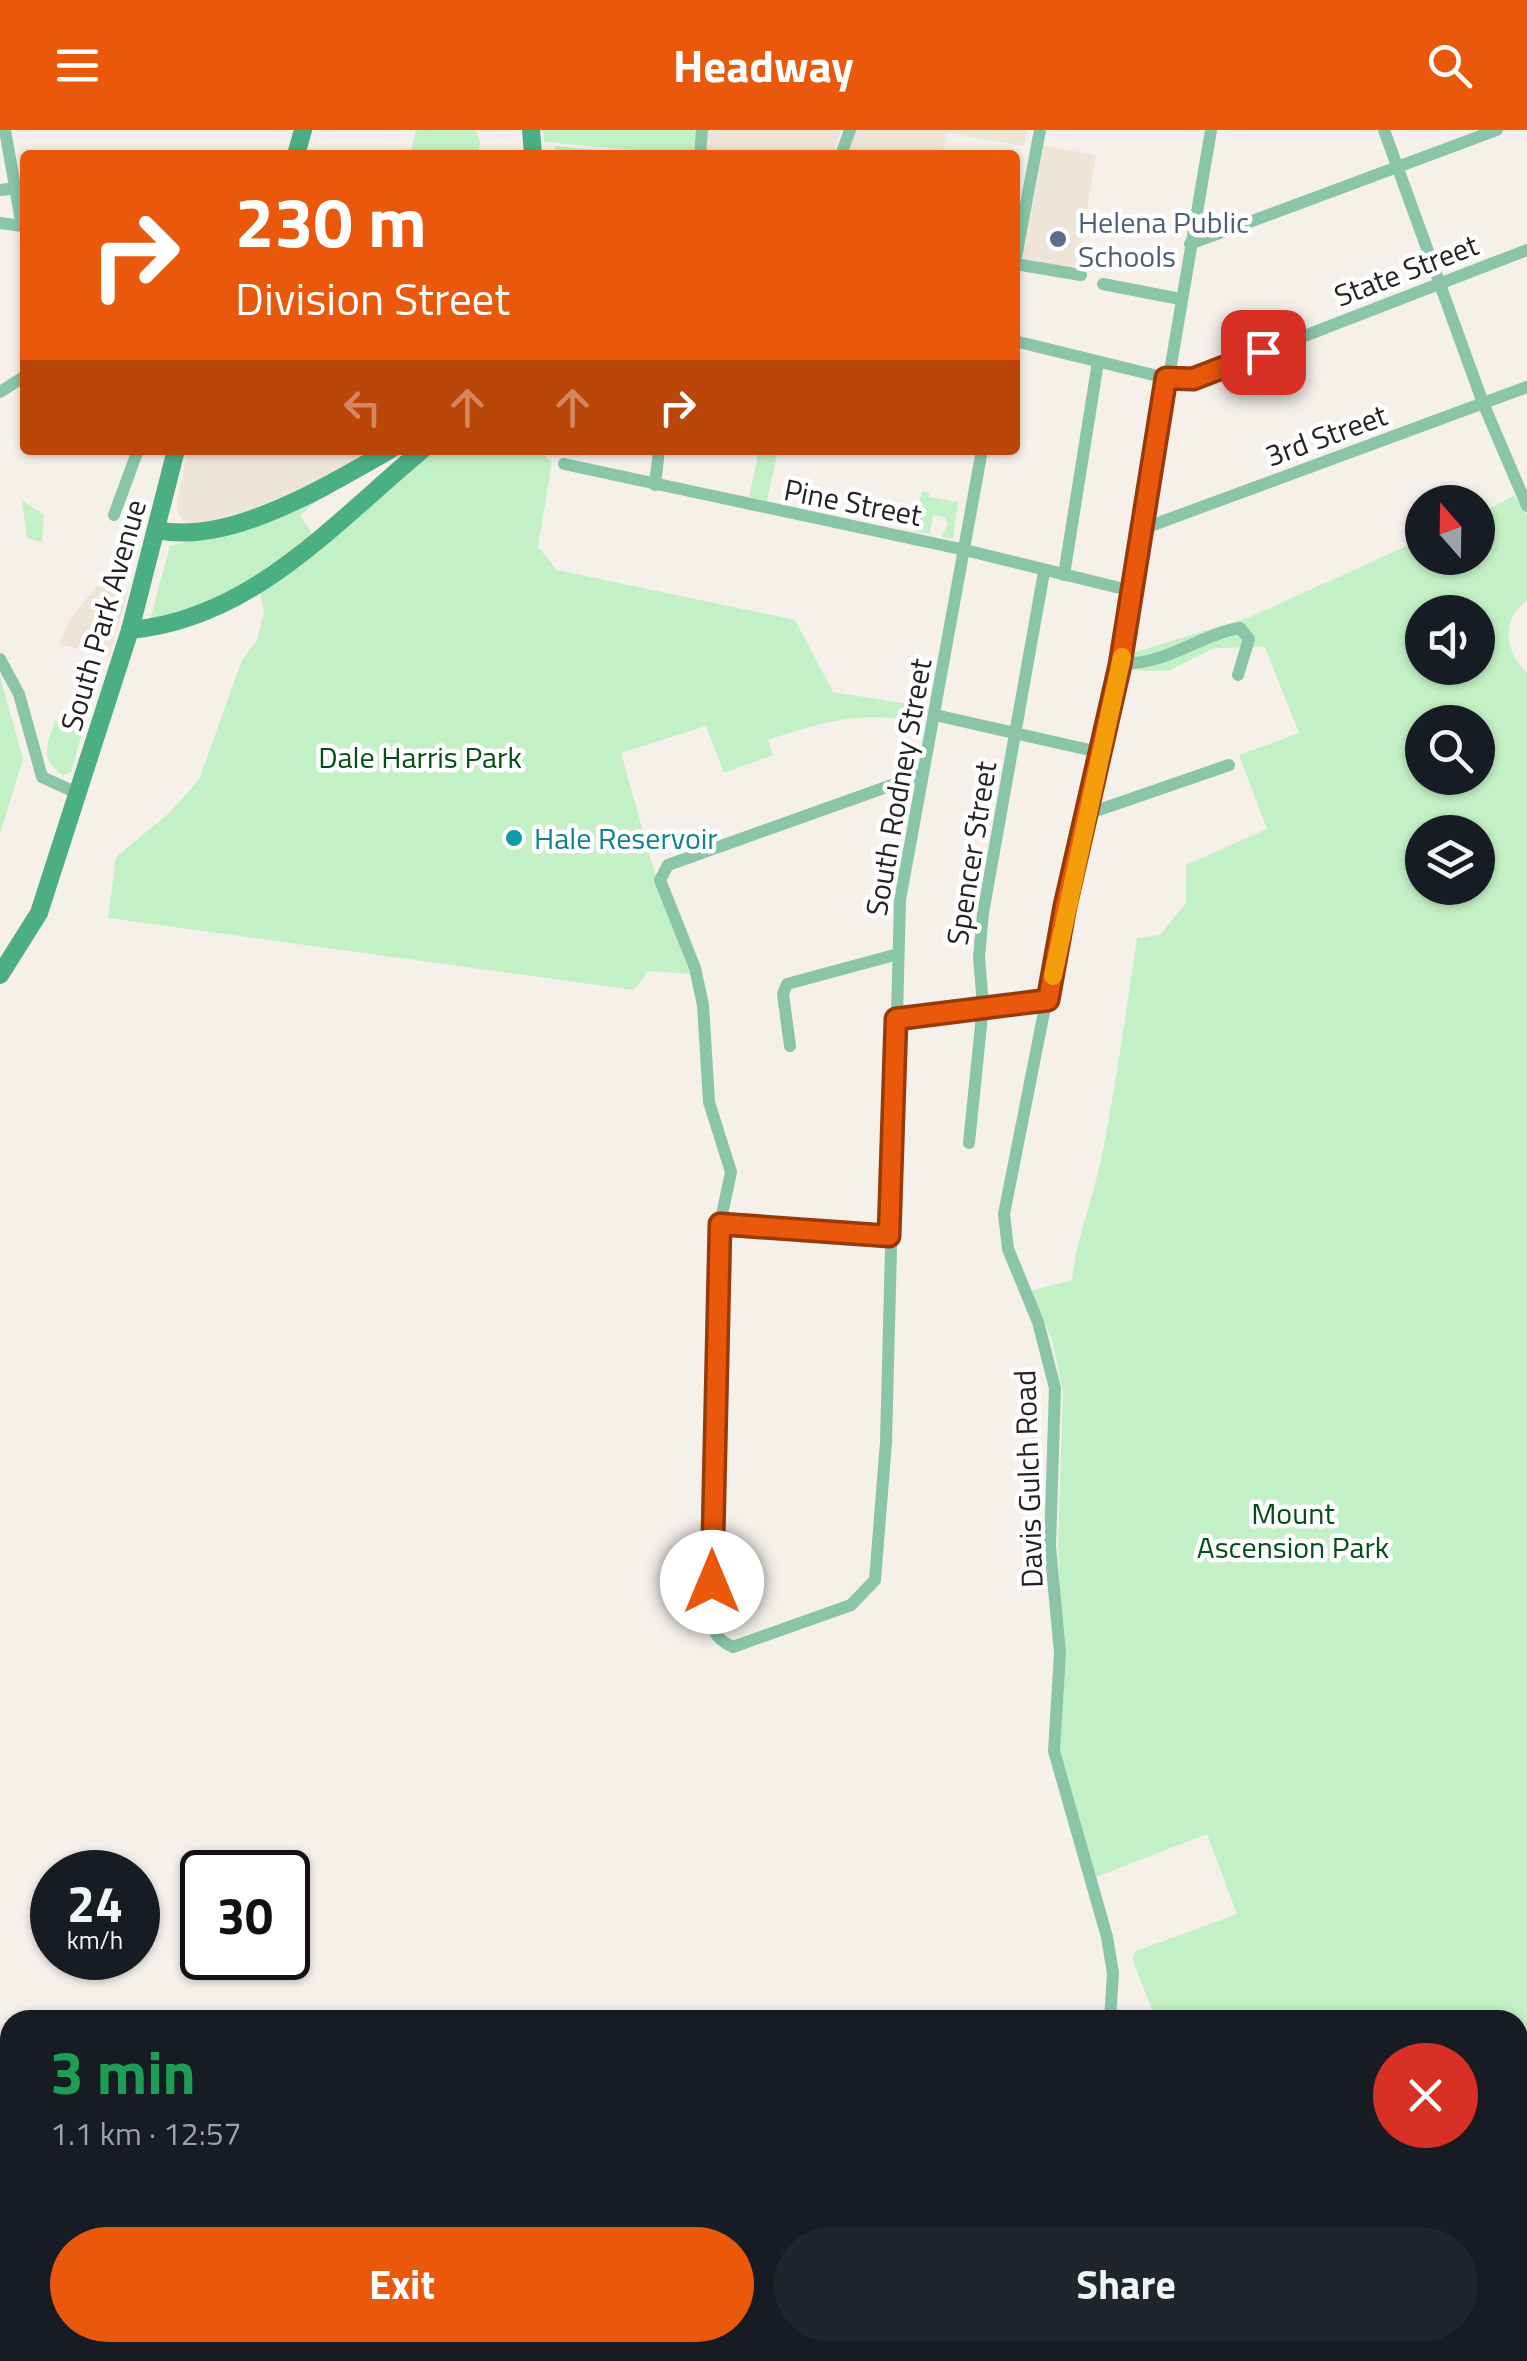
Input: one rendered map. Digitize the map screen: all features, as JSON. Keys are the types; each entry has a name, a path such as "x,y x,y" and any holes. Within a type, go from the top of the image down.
{"street":[{"path":"5,130 20,215"},
{"path":"1020,236 1040,130"},
{"name":"Davis Gulch Road","path":"1111,2010 1114,1973 1107,1937 1073,1830 1054,1751 1060,1653 1050,1546 1055,1388 1047,1349 1011,1260 1004,1224 1086,814 1103,753 1211,130"},
{"path":"1384,130 1483,403 1527,506"},
{"path":"1190,244 1498,130"},
{"name":"State Street","path":"1020,343 1166,378 1193,379 1527,250"},
{"path":"1020,264 1080,275"},
{"path":"1103,284 1180,299"},
{"path":"1064,575 1098,362"},
{"name":"3rd Street","path":"1142,529 1527,386"},
{"path":"114,516 134,455"},
{"name":"South Park Avenue","path":"0,975 39,914 130,630 175,455"},
{"path":"158,530 207,532 268,512 380,455"},
{"path":"130,630 189,618 268,578 321,540 416,455"},
{"path":"655,484 658,455"},
{"name":"South Rodney Street","path":"720,1224 712,1430 712,1628 718,1640 733,1646 851,1605 875,1580 882,1515 900,900 980,455"},
{"name":"Pine Street","path":"564,464 965,550 1132,592"},
{"name":"Spencer Street","path":"969,1144 984,1006 979,957 983,913 1044,572"},
{"path":"1120,663 1141,664 1218,632 1240,628 1248,639 1238,676"},
{"path":"0,659 13,680 42,777 77,793"},
{"path":"935,715 1103,753"},
{"path":"1086,814 1229,765"},
{"path":"889,1236 720,1224 731,1172 709,1102 702,1005 695,968 660,880 668,865 923,774"},
{"path":"790,1046 783,994 787,984 898,954"},
{"path":"896,1019 1048,1000"}],"shaded area":[{"path":"708,130 841,130 835,150 706,150"},
{"path":"856,130 1027,130 1024,146 948,133 943,150 850,150"},
{"path":"1044,146 1096,155 1079,254 1076,265 1068,267 1023,259"},
{"path":"187,455 367,455 267,506 187,526 177,511"},
{"path":"97,586 128,591 109,657 59,644 70,619"}],"green space":[{"path":"416,130 475,130 480,141 479,150 411,150"},
{"path":"543,130 697,130 694,150 636,150 544,142"},
{"path":"555,146 598,150 555,150"},
{"name":"Dale Harris Park","path":"425,455 544,455 552,462 538,547 557,570 795,620 833,692 926,707 923,723 862,718 808,728 768,740 773,755 724,773 706,726 621,753 657,881 690,974 648,971 634,990 108,918 116,857 168,814 199,780 242,660 257,640 264,611 259,589"},
{"path":"758,455 777,455 767,501 749,497"},
{"path":"336,486 300,515 316,539 224,598 150,620 170,546 241,529"},
{"path":"922,491 929,493 929,497 958,502 953,539 942,537 948,523 945,517 933,515 930,534 913,531"},
{"name":"Mount Ascension Park","path":"1514,496 1527,514 1527,600 1513,617 1509,636 1514,656 1527,673 1527,2010 1152,2010 1132,1958 1136,1951 1237,1914 1207,1834 1096,1877 1058,1750 1064,1691 1058,1544 1063,1392 1052,1340 1030,1291 1072,1280 1106,1132 1137,938 1160,935 1186,903 1186,865 1267,829 1239,755 1299,733 1265,647 1214,648 1168,671 1126,670 1132,653 1250,617 1405,547 1405,575 1495,575 1495,506"},
{"path":"22,500 44,515 42,542 27,538"},
{"path":"0,676 23,759 0,834"},
{"path":"89,708 71,772 63,775 50,763 47,751 55,721 78,729 84,709"}],"slow traffic":[{"path":"1053,976 1065,906 1122,657"}],"place":[{"name":"Helena Public Schools","path":"1058,239"},
{"name":"Hale Reservoir","path":"514,838"}],"route":[{"path":"712,1582 712,1430 720,1224 889,1236 896,1019 1048,1000 1065,906 1103,753 1120,665 1166,378 1193,379 1263,352"}]}
